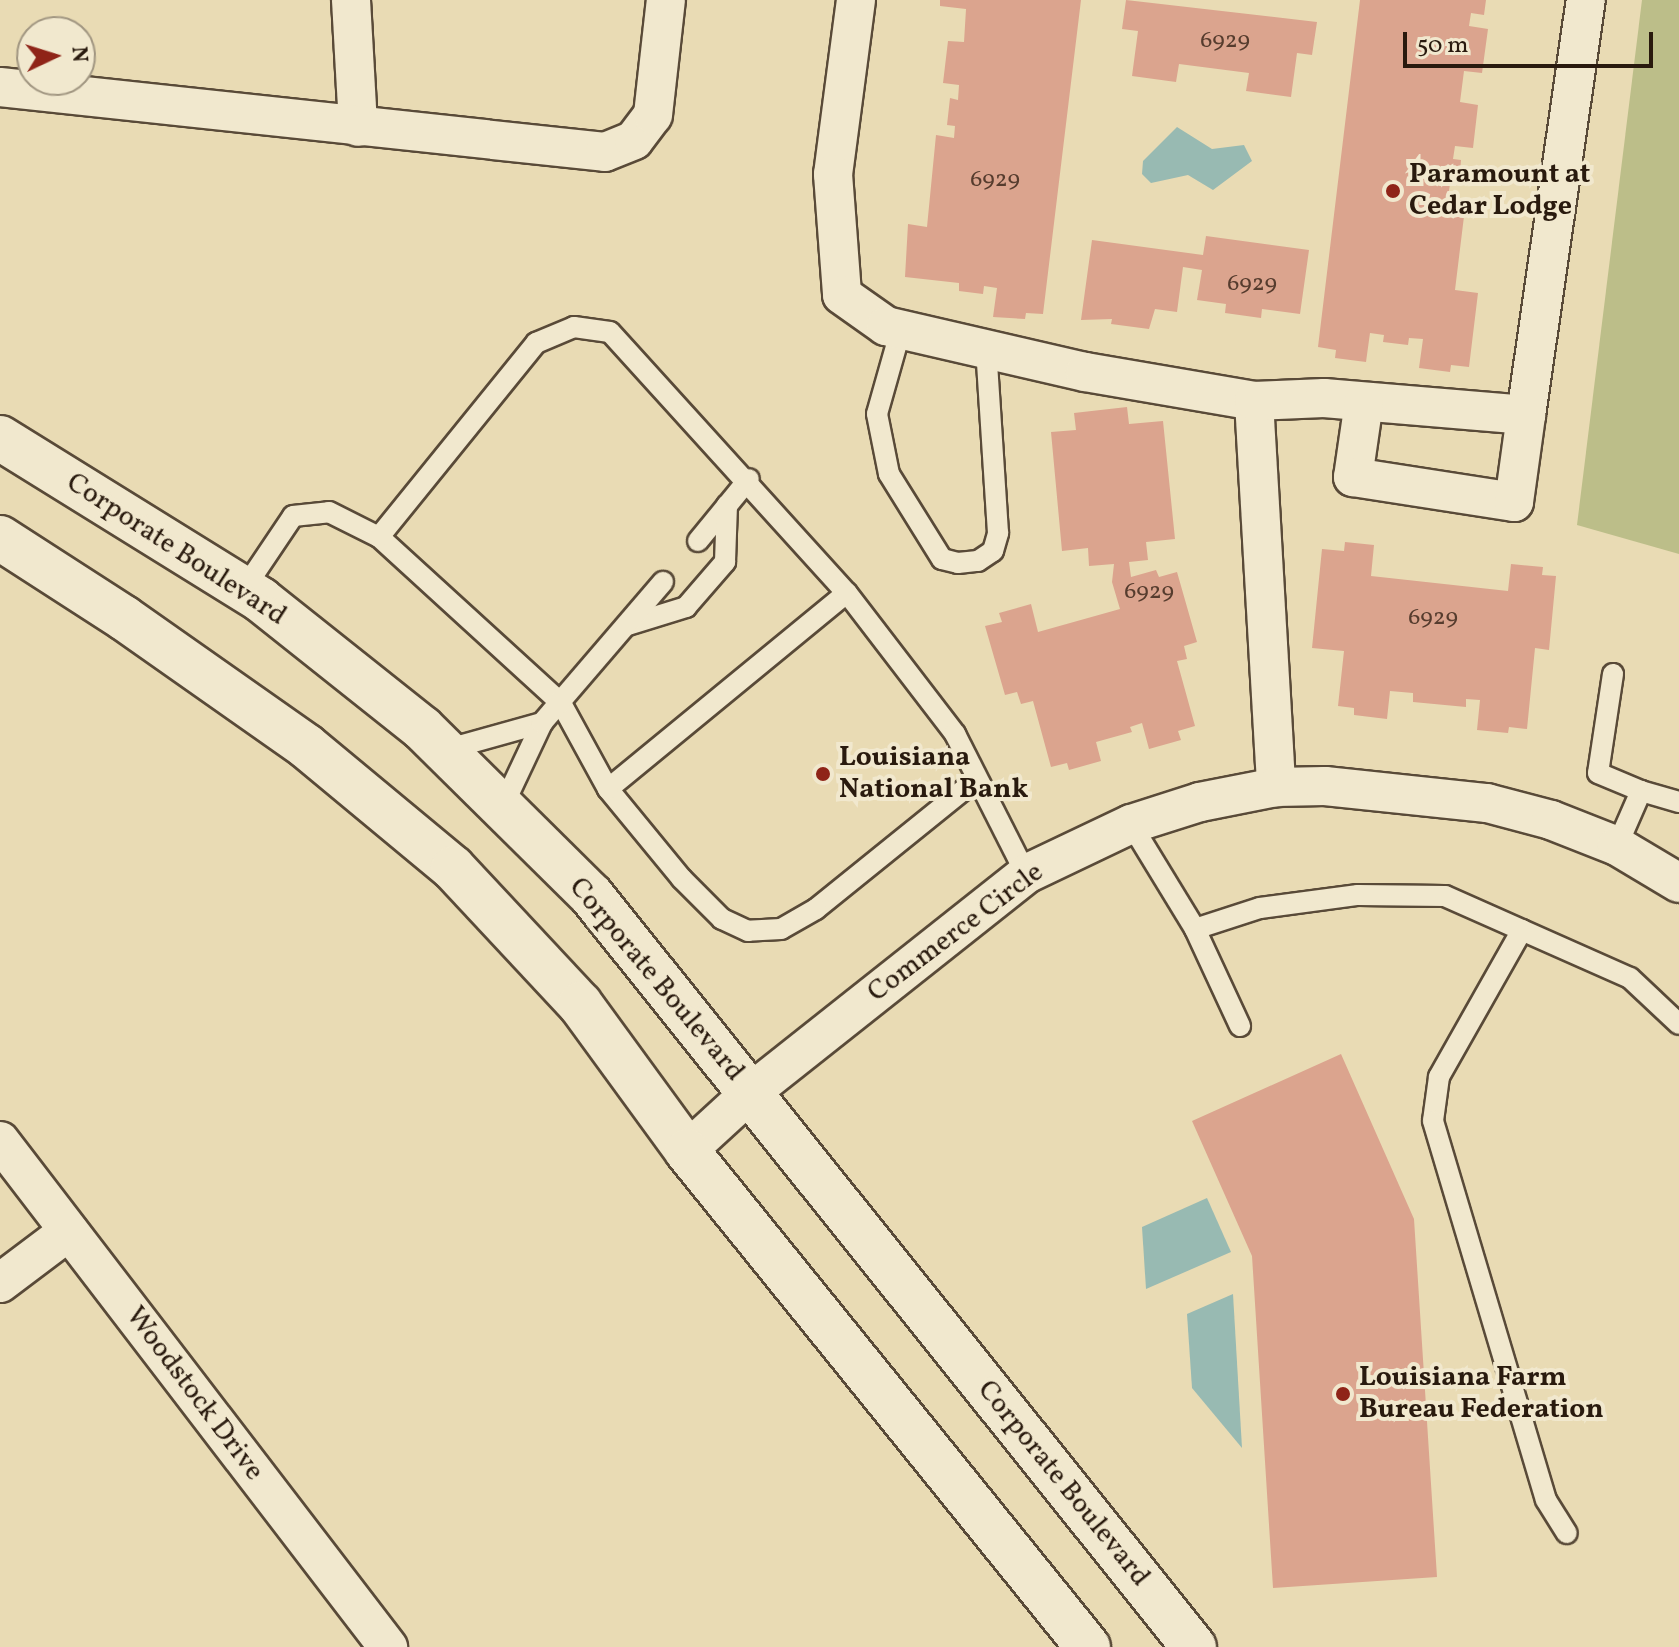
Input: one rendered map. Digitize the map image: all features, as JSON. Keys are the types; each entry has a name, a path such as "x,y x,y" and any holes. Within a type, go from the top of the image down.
{"street":[{"path":"351,0 358,127"},
{"path":"0,87 605,152 634,140 653,115 666,0"},
{"path":"856,0 833,174 842,295 886,326 986,349 1254,401 1364,402 1526,415"},
{"path":"1364,402 1353,477 1514,502 1586,0"},
{"path":"1254,401 1276,787"},
{"name":"Corporate Boulevard","path":"0,438 244,589 445,750 591,895 1194,1647"},
{"path":"0,538 306,746 453,868 580,1004 687,1151 1088,1647"},
{"name":"Commerce Circle","path":"687,1151 750,1093 1026,874 1131,824 1200,802 1276,787 1374,788 1487,803 1551,820 1617,846 1679,883"},
{"name":"Woodstock Drive","path":"0,1141 388,1647"},
{"path":"0,1283 69,1231"}],"lane":[{"path":"379,537 536,343 574,327 610,332 749,479 847,593 955,734 1026,874"},
{"path":"901,329 877,414 889,474 942,559 958,563 978,561 993,551 998,533 986,349"},
{"path":"698,541 749,479"},
{"path":"628,625 686,607 725,562 727,505"},
{"path":"244,589 293,516 329,512 379,537 561,703 608,789 682,879 722,919 748,931 781,929 816,909 977,779"},
{"path":"502,808 542,723 663,582"},
{"path":"608,789 847,593"},
{"path":"1613,674 1598,773 1641,791 1679,802"},
{"path":"445,750 542,723"},
{"path":"1617,846 1641,791"},
{"path":"1131,824 1195,929 1240,1026"},
{"path":"1195,929 1260,908 1372,895 1445,896 1630,978 1679,1024"},
{"path":"1522,930 1439,1077 1433,1121 1546,1500 1567,1533"}],"green space":[{"path":"1642,0 1679,0 1679,554 1577,525"}],"water":[{"path":"1177,127 1212,149 1244,145 1252,161 1213,190 1188,175 1151,183 1142,174 1143,161"},
{"path":"1207,1198 1231,1252 1146,1289 1142,1227"},
{"path":"1233,1294 1242,1448 1192,1388 1187,1314"}],"building":[{"path":"940,0 1081,0 1043,314 1026,313 1025,319 993,317 997,288 984,286 983,294 959,291 959,283 905,277 908,224 927,227 936,135 954,138 955,126 947,125 950,98 958,100 959,85 943,83 948,41 964,42 966,9 940,6"},
{"path":"1126,0 1317,22 1312,55 1297,53 1291,97 1246,91 1249,73 1179,64 1176,82 1132,76 1138,31 1122,29"},
{"name":"Paramount at Cedar Lodge","path":"1360,0 1486,0 1484,15 1471,13 1469,26 1488,29 1482,73 1464,71 1460,102 1478,105 1473,148 1455,146 1453,159 1461,160 1459,185 1450,184 1448,197 1466,200 1455,290 1478,293 1469,367 1451,365 1450,372 1419,368 1423,339 1409,338 1408,345 1383,342 1384,335 1370,333 1366,362 1335,358 1336,350 1318,347"},
{"path":"1206,236 1309,250 1300,314 1262,309 1261,318 1225,313 1226,304 1197,300 1202,270 1183,267 1177,312 1155,309 1149,329 1111,324 1112,319 1081,320 1092,240 1203,255"},
{"path":"1127,407 1129,424 1163,421 1175,539 1146,542 1148,560 1129,562 1131,577 1156,570 1159,577 1177,572 1197,642 1184,646 1187,659 1177,661 1195,726 1178,731 1181,740 1149,749 1142,723 1130,727 1132,732 1096,742 1101,761 1069,770 1067,763 1051,767 1033,701 1021,704 1017,692 1005,695 985,626 1002,622 999,613 1031,604 1038,632 1120,609 1112,582 1114,564 1089,566 1088,548 1062,551 1051,432 1076,430 1074,413"},
{"path":"1345,542 1374,545 1371,576 1508,591 1511,564 1543,567 1542,575 1556,576 1549,650 1535,648 1527,729 1509,727 1508,733 1477,730 1480,700 1466,699 1466,707 1413,702 1413,693 1390,691 1387,719 1354,715 1354,708 1338,706 1344,651 1312,648 1322,549 1344,551"},
{"name":"Louisiana Farm Bureau Federation","path":"1341,1054 1414,1219 1437,1577 1273,1588 1252,1256 1192,1121"}],"place":[{"name":"Paramount at Cedar Lodge","path":"1393,191"},
{"name":"Louisiana National Bank","path":"823,774"},
{"name":"Louisiana Farm Bureau Federation","path":"1343,1394"}]}
